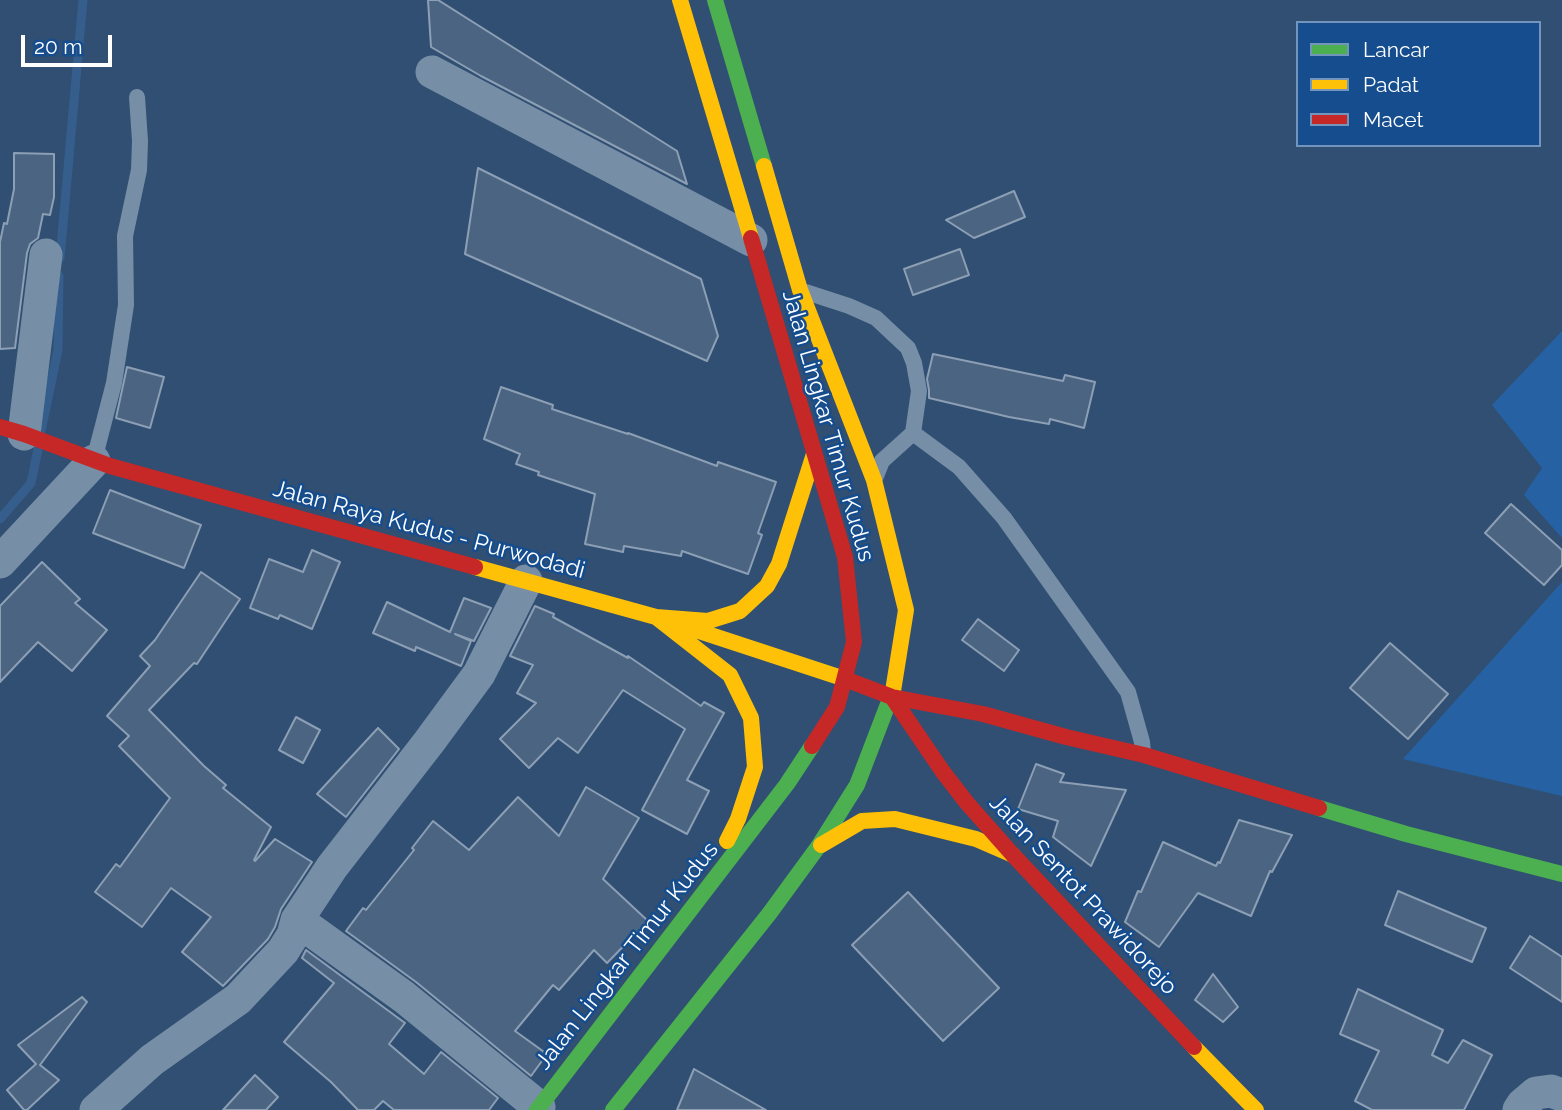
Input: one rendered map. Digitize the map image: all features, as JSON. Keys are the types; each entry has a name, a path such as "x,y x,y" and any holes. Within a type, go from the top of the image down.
{"main road":[{"name":"Jalan Lingkar Timur Kudus","path":"538,1108 787,784 837,707 854,642 845,557 680,0"},
{"name":"Jalan Lingkar Timur Kudus","path":"613,1110 769,914 818,847 857,785 892,697 906,610 874,480 800,290 715,0"},
{"name":"Jalan Raya Kudus - Purwodadi","path":"17,432 85,457 656,617 892,697 983,714 1066,737 1143,748 1406,834 1562,874"},
{"path":"656,617 708,621 740,611 767,586 779,564 814,454"},
{"path":"656,617 730,675 751,718 755,766 738,819 694,906"},
{"name":"Jalan Sentot Prawidorejo","path":"892,697 967,803 1013,855 1256,1110"},
{"path":"818,847 862,821 895,818 976,839 1013,855"}],"street":[{"path":"432,72 751,240"},
{"path":"17,432 46,255"},
{"path":"0,562 85,457"},
{"path":"96,1110 152,1060 238,999 283,951 293,935 297,920 332,867 479,674 526,580"},
{"path":"297,920 404,997 538,1108"},
{"path":"1519,1110 1522,1104 1536,1093 1551,1091 1562,1095"}],"lane":[{"path":"85,457 114,383 120,354 126,305 125,236 139,170 141,141 137,97"},
{"path":"800,290 876,318 908,348 914,363 919,391 913,433 881,461 874,480"},
{"path":"913,433 959,467 1003,518 1128,692 1143,748"}],"shaded area":[{"path":"1562,331 1562,538 1524,495 1542,468 1492,405"},
{"path":"1562,582 1562,796 1403,759"}],"building":[{"path":"428,0 438,0 677,151 687,184 431,47"},
{"path":"14,153 54,154 54,197 50,215 43,214 38,238 30,244 27,253 15,348 0,349 0,242 4,223 7,224 14,189"},
{"path":"478,168 701,279 718,336 707,361 465,254"},
{"path":"1014,191 1025,217 974,238 946,220"},
{"path":"960,249 969,275 913,295 904,269"},
{"path":"933,354 1063,381 1065,375 1095,382 1084,428 1050,419 1049,424 1009,417 929,398 927,379"},
{"path":"127,367 164,377 150,428 116,418"},
{"path":"501,387 553,405 552,409 628,433 717,466 718,462 776,482 758,533 762,535 748,574 682,551 681,556 624,546 623,552 585,544 595,494 538,475 539,472 516,464 520,454 484,439"},
{"path":"110,490 201,525 184,568 93,533"},
{"path":"1511,504 1562,550 1562,565 1544,585 1485,533"},
{"path":"312,550 340,562 312,629 280,615 278,619 250,608 269,559 303,572"},
{"path":"42,562 80,599 75,603 107,630 72,671 38,642 0,682 0,606"},
{"path":"201,572 240,599 197,664 194,663 149,710 226,785 223,788 271,827 255,861 275,839 312,862 281,909 268,939 223,986 182,952 211,917 171,888 142,927 95,892 116,864 120,867 170,798 119,746 129,736 107,716 150,666 140,656 155,640"},
{"path":"464,598 491,608 474,641 455,634 471,641 461,666 416,647 415,651 373,633 387,602 450,632"},
{"path":"535,606 628,656 701,706 704,702 724,713 687,780 709,791 687,834 642,810 685,729 623,690 578,753 558,738 529,768 500,739 536,703 517,693 533,665 510,656"},
{"path":"978,619 1019,650 1004,671 962,640"},
{"path":"1390,643 1448,694 1408,739 1350,688"},
{"path":"296,717 320,730 303,763 279,750"},
{"path":"378,728 399,749 346,817 317,794"},
{"path":"1036,764 1064,774 1060,782 1126,790 1091,866 1053,837 1058,821 1018,809"},
{"path":"586,787 639,818 603,879 648,921 607,963 594,950 559,990 553,985 515,1031 547,1054 531,1076 416,982 346,931 414,850 412,848 433,821 469,850 518,797 559,836"},
{"path":"1239,820 1292,835 1272,872 1270,871 1251,916 1198,893 1159,947 1125,922 1163,842 1216,866 1220,863"},
{"path":"1398,891 1486,928 1472,962 1385,925"},
{"path":"908,892 999,988 943,1041 852,945"},
{"path":"1530,936 1562,957 1562,1002 1510,968"},
{"path":"306,950 405,1023 389,1044 424,1074 441,1052 498,1098 489,1110 394,1110 383,1101 374,1110 358,1110 331,1082 284,1042 334,983 302,958"},
{"path":"1213,974 1238,1007 1223,1022 1195,1000"},
{"path":"1358,989 1443,1030 1432,1055 1448,1063 1463,1040 1492,1055 1464,1110 1372,1110 1355,1101 1379,1051 1340,1034"},
{"path":"82,997 87,1002 40,1065 59,1080 24,1110 7,1090 36,1064 18,1045"},
{"path":"694,1069 766,1110 677,1110"},
{"path":"255,1075 278,1097 266,1110 223,1110"}],"waterway":[{"path":"60,258 83,0"},
{"path":"41,431 58,350 59,276"},
{"path":"0,519 31,483 38,449"}],"traffic: fast":[{"path":"715,0 764,166"},
{"path":"613,1110 769,914 818,847 857,785 893,691"},
{"path":"537,1110 787,784 812,746"},
{"path":"1319,808 1406,834 1562,874"}],"traffic: slow":[{"path":"680,0 751,238"},
{"path":"764,166 800,290 874,480 906,610 893,691"},
{"path":"656,617 708,621 740,611 767,586 779,564 814,454"},
{"path":"475,567 656,617 845,679"},
{"path":"656,617 730,675 751,718 755,767 738,819 727,841"},
{"path":"821,845 862,821 895,819 976,839 1013,855"},
{"path":"1194,1047 1256,1110"}],"traffic: jam":[{"path":"751,238 845,557 854,642 837,707 812,746"},
{"path":"0,427 110,466 475,567"},
{"path":"845,679 892,697 983,714 1144,755 1319,808"},
{"path":"892,697 967,803 1194,1047"}]}
